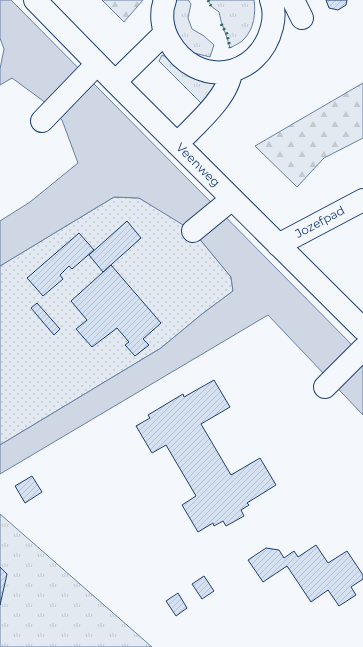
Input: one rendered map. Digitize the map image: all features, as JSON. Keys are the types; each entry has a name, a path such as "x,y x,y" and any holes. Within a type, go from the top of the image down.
{"street":[{"name":"Veenweg","path":"35,0 97,64 363,329"},
{"path":"165,0 162,23 164,34 176,54 188,65 203,71 220,73 244,66 259,55 269,40 273,22 271,0"},
{"path":"115,82 164,34"},
{"path":"42,121 97,64"},
{"path":"177,144 220,98 230,81 231,70"},
{"path":"193,230 232,199"},
{"name":"Jozefpad","path":"278,245 363,200"},
{"path":"325,387 363,349"}],"green space":[{"path":"102,0 143,0 124,22"},
{"path":"176,0 188,0 191,4 188,18 192,29 204,36 214,45 210,57 194,53 177,42 172,10"},
{"path":"208,0 254,0 255,10 252,26 241,42 230,48 219,12 211,6"},
{"path":"162,55 205,75 220,85 204,106 159,61"},
{"path":"363,83 363,138 324,158 297,187 255,146"},
{"path":"114,197 139,198 186,225 193,231 231,277 233,291 202,314 161,348 0,445 0,266"},
{"path":"0,514 152,647 0,647"}],"shaded area":[{"path":"0,0 11,0 363,356 363,415 268,315 0,474 0,445 161,348 202,314 233,291 231,277 193,231 139,198 114,197 0,266 0,221 30,202 78,163 62,120 42,100 12,78 0,85 0,69 4,49 0,38"}],"building":[{"path":"326,0 347,0 346,5 338,10 329,8"},
{"path":"127,221 141,238 103,272 89,255"},
{"path":"79,233 94,250 72,269 69,266 60,275 63,279 43,296 27,278"},
{"path":"111,265 161,323 143,339 149,345 135,356 125,345 129,342 117,328 92,347 76,329 87,320 71,301"},
{"path":"37,303 60,329 54,335 31,308"},
{"path":"214,380 230,407 201,424 231,475 260,458 276,485 247,503 249,505 241,510 244,516 226,526 223,521 214,526 213,523 198,532 182,505 196,496 166,445 152,453 136,426 150,418 148,415 183,394 184,397"},
{"path":"32,476 42,492 25,503 15,486"},
{"path":"316,545 328,563 347,551 363,575 363,579 351,587 356,595 339,606 328,590 311,602 287,566 263,582 248,560 266,548 279,550 284,558 294,551 298,557"},
{"path":"0,567 7,574 0,605"},
{"path":"204,576 214,591 202,599 192,584"},
{"path":"178,593 187,608 176,616 166,601"}],"hedge":[{"path":"208,0 211,6"},
{"path":"221,24 227,34 230,48"}]}
